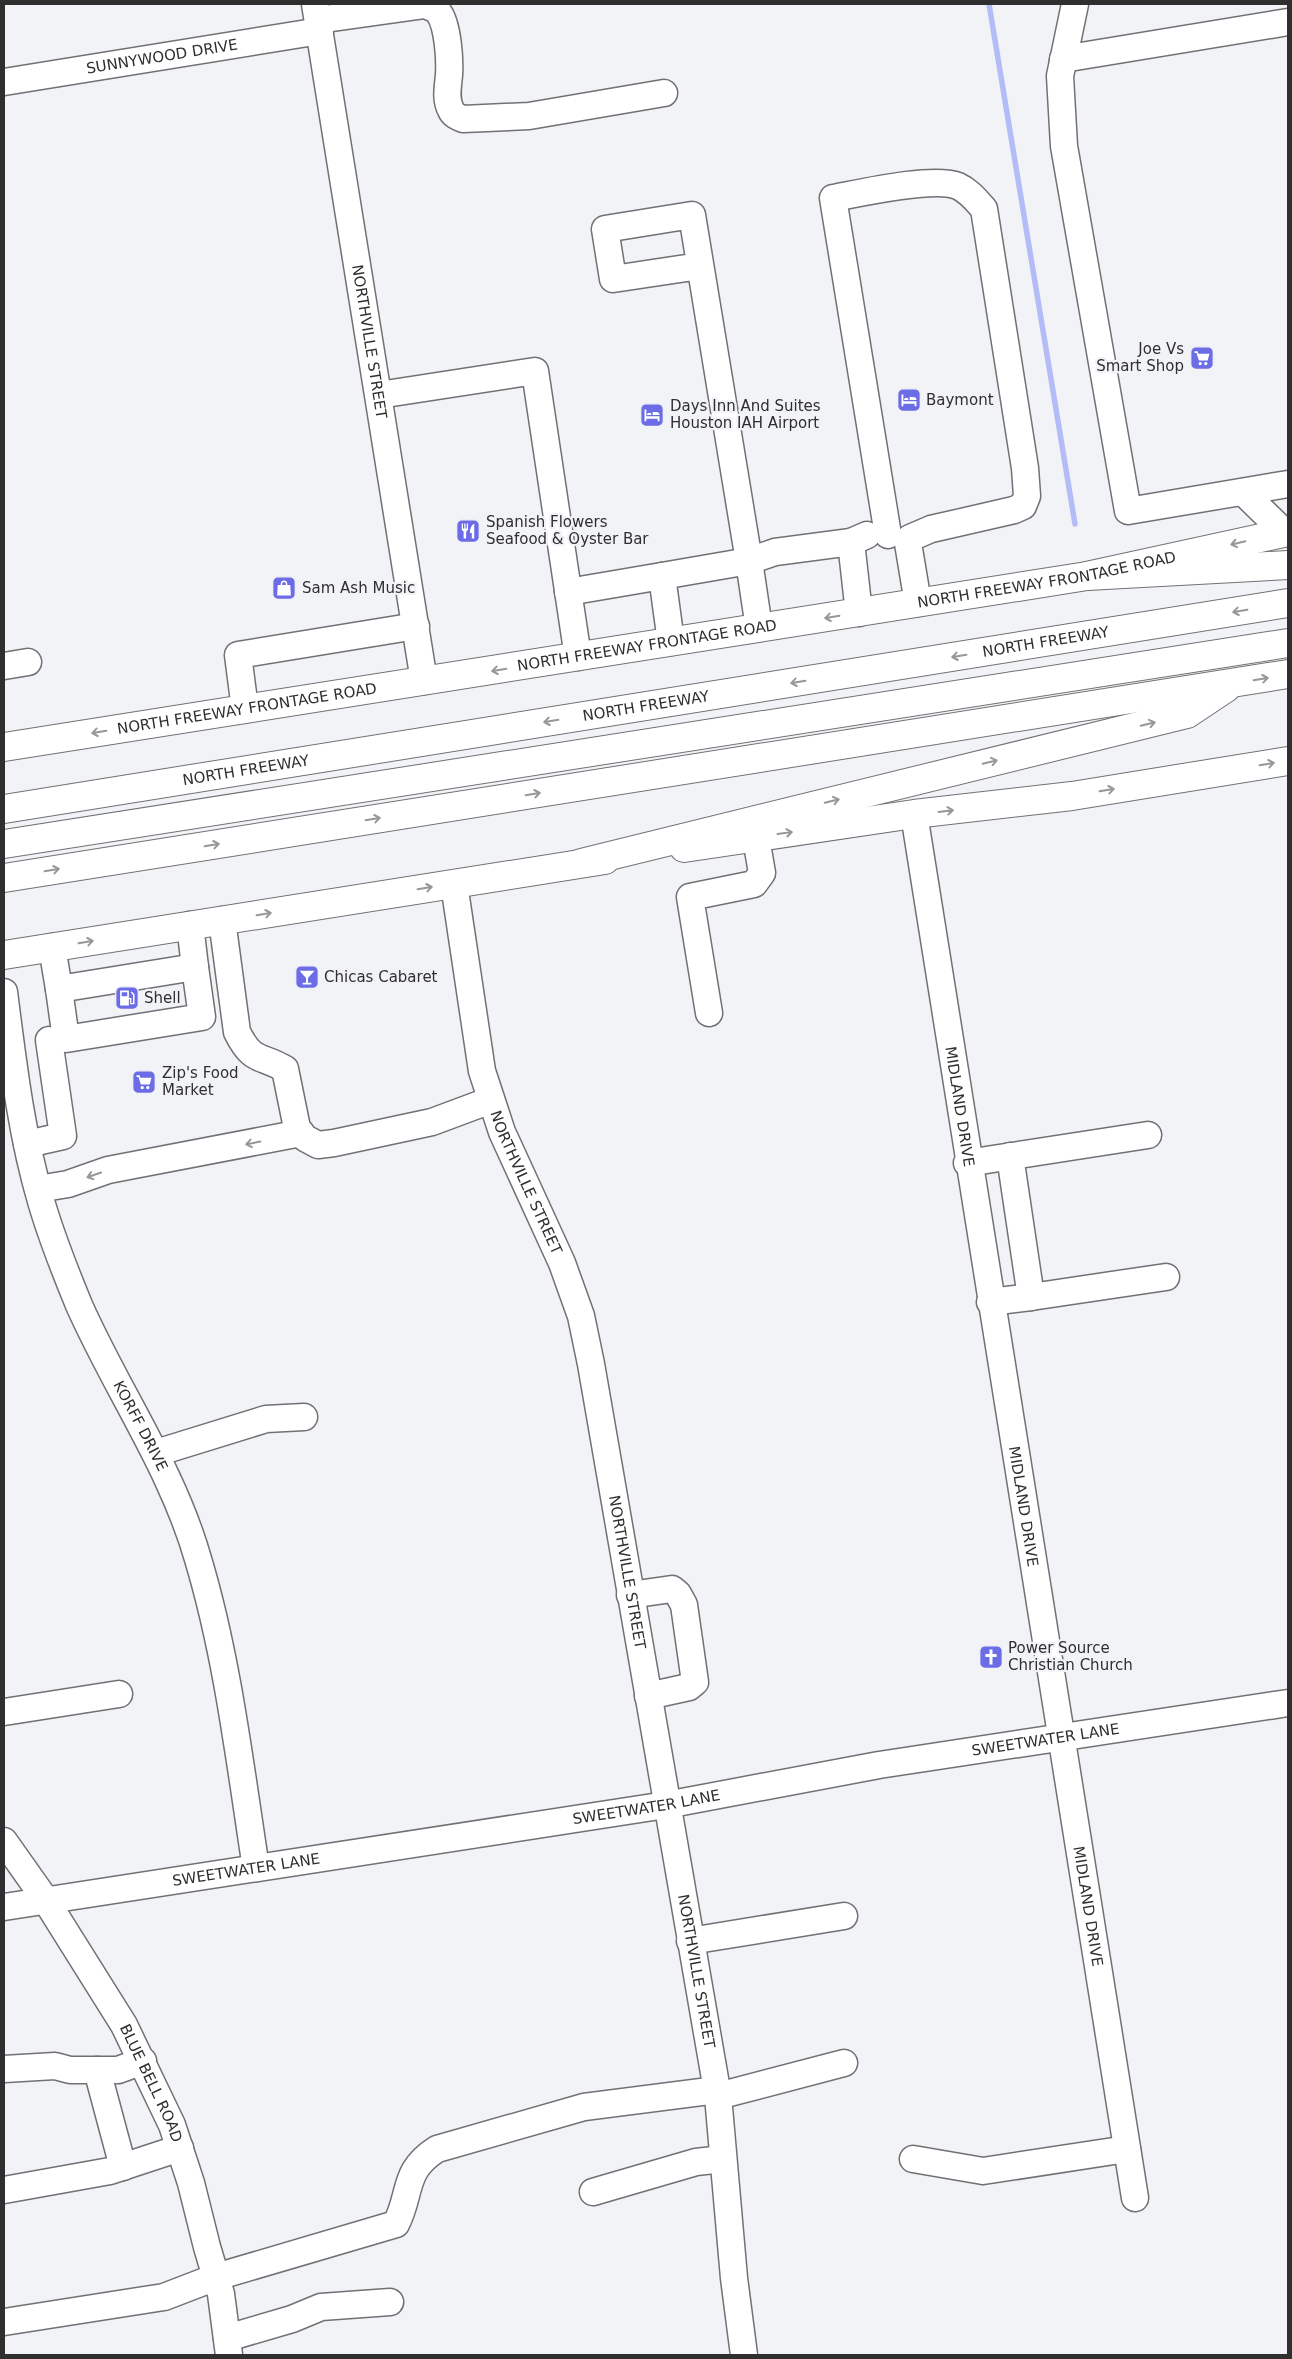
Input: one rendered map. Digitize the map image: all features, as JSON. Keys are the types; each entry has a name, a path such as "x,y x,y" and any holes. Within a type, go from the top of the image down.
{"main road":[{"name":"NORTH FREEWAY FRONTAGE ROAD","path":"4,747 1087,576 1287,532"},
{"path":"1087,576 1288,565"},
{"name":"NORTH FREEWAY","path":"4,809 1288,603"},
{"path":"4,844 1288,643"},
{"path":"4,878 1288,674"},
{"path":"581,863 1187,714 1233,683"},
{"path":"4,955 581,863 914,814 1072,796 1288,760"}],"street":[{"path":"1074,4 1060,76 1064,146 1128,511 1288,484"},
{"name":"SUNNYWOOD DRIVE","path":"4,82 318,18 426,5 438,13 443,25 448,52 447,95 450,110 456,116 463,119 529,116 664,93"},
{"name":"NORTHVILLE STREET","path":"318,18 424,681"},
{"path":"1063,59 1288,22"},
{"path":"568,592 749,561 775,552 851,542 857,538 874,534 899,536 1014,510 1023,506 1027,496 1025,468 984,209 973,196 957,186 934,182 833,198 899,536 908,543 918,603"},
{"path":"700,266 759,628"},
{"path":"379,395 534,371 578,657"},
{"path":"1243,492 1287,532"},
{"path":"851,542 859,613"},
{"path":"662,576 672,642"},
{"path":"245,709 238,655 416,626"},
{"name":"MIDLAND DRIVE","path":"914,814 967,1163 1135,2198"},
{"path":"709,1012 690,897 754,884 762,873 756,838"},
{"name":"NORTHVILLE STREET","path":"454,884 472,1016 482,1071 502,1132 562,1263 580,1316 591,1364 666,1805 718,2093 734,2278 744,2355"},
{"path":"222,920 237,1032 244,1046 254,1057 285,1069 297,1128 305,1138 318,1145 334,1143 432,1122 491,1100"},
{"path":"11,1045 202,1017 190,926"},
{"path":"27,1144 64,1136 58,1039 59,988 52,947"},
{"path":"59,988 195,966"},
{"name":"KORFF DRIVE","path":"4,992 27,1144 51,1233 80,1305 165,1472 195,1550 222,1655 256,1868"},
{"path":"38,1189 68,1184 108,1170 301,1134"},
{"path":"967,1163 1148,1135"},
{"path":"1010,1156 1031,1297"},
{"path":"990,1302 1166,1277"},
{"path":"156,1453 266,1419 304,1417"},
{"path":"630,1595 672,1589 678,1594 684,1605 695,1682 689,1687 648,1696"},
{"path":"4,1712 119,1694"},
{"name":"SWEETWATER LANE","path":"4,1907 666,1805 879,1765 1062,1739 1288,1703"},
{"name":"BLUE BELL ROAD","path":"4,1841 45,1900 124,2025 143,2061 180,2148 221,2294 228,2346"},
{"path":"690,1941 844,1916"},
{"path":"4,2069 55,2066 70,2070 118,2070 143,2061"},
{"path":"4,2322 164,2297 216,2277 396,2224 404,2205 413,2171 427,2155 437,2149 584,2107 718,2093 844,2063"},
{"path":"97,2070 123,2167"},
{"path":"4,2190 110,2171 180,2148"},
{"path":"913,2159 982,2171 1127,2150"},
{"path":"593,2192 696,2162 724,2159"},
{"path":"228,2346 321,2307 390,2302"}],"waterway":[{"path":"989,4 1075,524"}],"place":[{"name":"Joe Vs Smart Shop","path":"1202,358"},
{"name":"Baymont","path":"909,400"},
{"name":"Days Inn And Suites Houston IAH Airport","path":"652,415"},
{"name":"Spanish Flowers Seafood & Oyster Bar","path":"468,531"},
{"name":"Sam Ash Music","path":"284,588"},
{"name":"Chicas Cabaret","path":"307,977"},
{"name":"Shell","path":"127,998"},
{"name":"Zip's Food Market","path":"144,1082"},
{"name":"Power Source Christian Church","path":"991,1657"}]}
